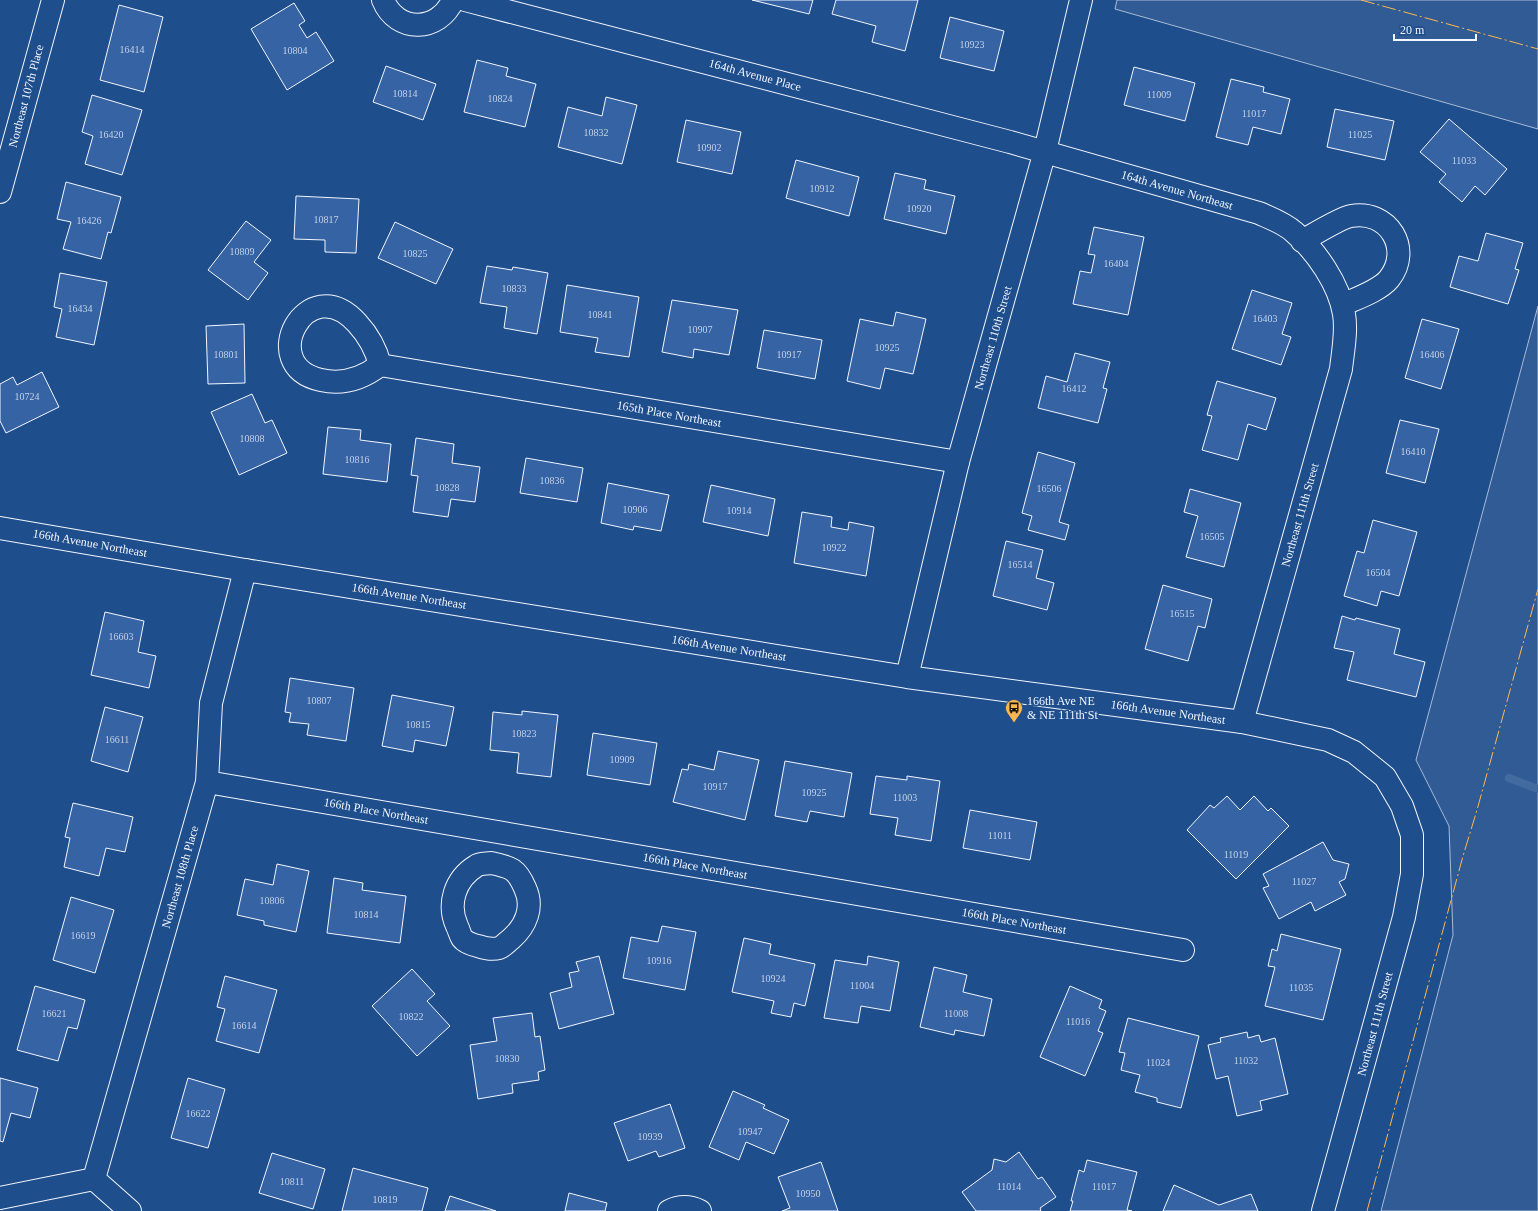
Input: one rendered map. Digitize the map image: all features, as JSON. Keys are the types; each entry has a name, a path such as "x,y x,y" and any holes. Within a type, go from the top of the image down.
{"street":[{"name":"Northeast 107th Place","path":"0,192 53,0"},
{"path":"383,0 390,12 398,19 409,24 421,25 442,17 450,8 453,0"},
{"name":"164th Avenue Place","path":"465,0 1045,152"},
{"name":"Northeast 110th Street","path":"907,677 958,462 1045,152 1081,0"},
{"name":"164th Avenue Northeast","path":"1045,152 1258,213 1293,231 1325,267"},
{"path":"1302,241 1348,216 1359,214 1380,220 1388,226 1394,235 1398,246 1398,258 1395,270 1388,280 1379,287 1342,305"},
{"name":"Northeast 111th Street","path":"1242,722 1341,369 1344,343 1344,314 1342,305 1325,267"},
{"name":"165th Place Northeast","path":"380,365 958,462"},
{"name":"166th Avenue Northeast","path":"0,528 245,570 907,677 1242,722 1328,740 1354,752 1385,777 1402,806 1412,835"},
{"name":"Northeast 108th Place","path":"94,1180 207,782 211,703 245,570"},
{"name":"166th Place Northeast","path":"207,782 1183,950"},
{"path":"499,864 506,834"},
{"name":"Northeast 111th Street","path":"1323,1211 1404,918 1412,874 1412,835"},
{"path":"0,1198 94,1180 130,1211"},
{"path":"669,1211 682,1207 695,1208 700,1211"}],"shaded area":[{"path":"1117,0 1538,0 1538,129 1115,9"},
{"path":"1538,306 1538,1211 1381,1211 1453,935 1449,826 1416,760"}],"building":[{"path":"752,0 813,0 809,14"},
{"path":"836,0 918,0 905,51 872,42 876,26 832,14"},
{"path":"294,3 305,21 299,25 307,38 316,32 334,61 287,90 251,29"},
{"path":"119,5 163,17 144,92 100,80"},
{"path":"950,17 1004,31 994,71 940,58"},
{"path":"477,60 508,68 506,76 536,84 525,127 464,112"},
{"path":"386,66 436,84 423,120 373,102"},
{"path":"1134,67 1195,83 1185,121 1124,105"},
{"path":"1231,79 1264,87 1263,92 1290,99 1281,134 1253,127 1248,145 1216,137"},
{"path":"92,95 142,110 122,175 85,164 93,136 82,132"},
{"path":"606,97 637,105 622,164 558,147 568,107 602,116"},
{"path":"1335,109 1394,121 1385,160 1327,147"},
{"path":"1449,119 1507,169 1485,195 1475,186 1462,202 1439,182 1446,174 1420,152"},
{"path":"686,120 741,132 732,174 677,162"},
{"path":"796,160 859,177 849,216 786,198"},
{"path":"895,173 926,180 924,189 955,196 946,234 884,219"},
{"path":"66,182 121,197 111,233 108,232 101,259 63,249 71,222 57,219"},
{"path":"296,196 359,199 356,253 325,252 325,240 294,239"},
{"path":"246,221 271,240 254,262 268,273 248,300 208,270"},
{"path":"395,222 453,249 436,284 378,258"},
{"path":"1094,227 1144,237 1128,315 1073,304 1080,271 1091,273 1095,255 1088,254"},
{"path":"1486,233 1523,243 1515,269 1519,270 1508,304 1450,287 1459,256 1478,261"},
{"path":"487,266 512,270 513,267 548,273 537,334 504,328 507,307 480,303"},
{"path":"60,273 107,282 94,345 56,337 62,309 54,307"},
{"path":"567,285 639,297 629,357 595,352 598,338 560,332"},
{"path":"1252,290 1292,303 1282,334 1291,337 1281,365 1232,349"},
{"path":"672,300 738,310 729,355 694,349 693,358 662,352"},
{"path":"896,312 926,319 913,374 885,368 880,389 847,381 860,319 893,326"},
{"path":"1422,319 1459,329 1441,389 1405,378"},
{"path":"244,324 245,383 208,384 206,326"},
{"path":"764,330 822,340 815,379 757,368"},
{"path":"1075,353 1110,362 1103,388 1107,389 1098,423 1038,408 1046,376 1067,382"},
{"path":"42,372 59,407 6,433 0,421 0,384 13,377 17,385"},
{"path":"1217,381 1276,398 1266,430 1248,424 1238,460 1202,450 1212,416 1207,415"},
{"path":"252,394 265,423 272,420 287,453 239,475 211,412"},
{"path":"1400,420 1439,429 1425,483 1386,473"},
{"path":"328,427 361,430 360,440 391,444 387,482 323,474"},
{"path":"416,438 454,444 452,463 480,467 475,502 451,499 448,517 413,512 418,476 411,475"},
{"path":"1038,452 1075,463 1059,522 1069,525 1065,540 1028,530 1032,516 1022,513"},
{"path":"526,458 583,468 577,502 520,493"},
{"path":"608,483 669,495 661,531 634,526 633,530 601,523"},
{"path":"711,485 775,499 768,536 703,522"},
{"path":"1190,489 1241,503 1224,567 1186,557 1198,516 1184,512"},
{"path":"802,512 832,517 831,527 848,530 849,522 874,527 866,576 794,563"},
{"path":"1373,520 1417,532 1399,596 1381,591 1377,606 1344,596 1357,551 1364,553"},
{"path":"1006,541 1043,550 1036,578 1054,583 1047,610 993,596"},
{"path":"1163,585 1212,599 1205,628 1198,626 1188,661 1145,649"},
{"path":"105,612 144,621 138,652 156,656 149,688 91,675"},
{"path":"1342,616 1400,629 1394,654 1425,662 1416,697 1347,680 1354,652 1334,648"},
{"path":"290,678 354,688 346,741 307,735 309,724 289,722 291,713 285,712"},
{"path":"392,695 454,707 446,746 415,740 413,752 382,746"},
{"path":"105,707 143,717 128,772 91,761"},
{"path":"522,711 558,715 551,777 517,773 519,753 490,750 493,712 522,715"},
{"path":"593,733 657,743 650,785 587,775"},
{"path":"718,751 759,760 745,820 673,802 682,769 688,770 689,764 714,770"},
{"path":"785,761 852,773 844,817 810,811 807,822 775,816"},
{"path":"876,776 907,780 907,776 940,781 931,841 895,835 898,818 870,814"},
{"path":"1227,796 1240,810 1254,796 1268,811 1271,808 1289,826 1236,879 1187,830 1210,805 1214,808"},
{"path":"73,803 133,817 125,852 106,848 99,876 64,867 70,838 65,837"},
{"path":"970,810 1037,822 1030,860 963,848"},
{"path":"1323,842 1333,860 1349,864 1345,879 1339,882 1346,895 1315,911 1311,902 1279,919 1263,888 1269,886 1263,874"},
{"path":"277,864 309,871 296,932 264,925 264,921 237,915 245,879 273,885"},
{"path":"334,878 363,883 362,890 406,896 400,943 327,933"},
{"path":"71,897 114,910 95,973 53,960"},
{"path":"662,926 696,932 685,990 623,978 631,937 658,942"},
{"path":"1281,934 1341,949 1323,1020 1265,1006 1275,967 1268,966 1272,949 1277,951"},
{"path":"744,938 771,944 769,954 815,964 805,1006 794,1003 791,1017 771,1013 774,1001 732,992"},
{"path":"599,956 614,1014 559,1029 550,993 572,987 569,973 579,971 576,962"},
{"path":"868,956 899,962 890,1011 861,1006 858,1023 824,1018 835,960 867,965"},
{"path":"934,967 967,975 963,992 992,999 984,1036 955,1030 954,1035 920,1027"},
{"path":"412,969 435,994 427,1001 450,1026 417,1056 372,1006"},
{"path":"225,976 277,990 259,1053 216,1041 225,1009 217,1007"},
{"path":"35,986 85,1000 77,1029 68,1027 58,1061 17,1050"},
{"path":"1070,986 1102,1000 1099,1008 1106,1011 1098,1031 1103,1033 1085,1076 1040,1057"},
{"path":"532,1013 535,1037 540,1036 545,1070 538,1072 539,1080 512,1084 513,1093 478,1099 470,1045 497,1041 493,1018"},
{"path":"1128,1018 1199,1036 1181,1108 1157,1102 1157,1098 1135,1092 1140,1075 1121,1070 1125,1053 1119,1052"},
{"path":"1247,1032 1248,1038 1259,1035 1261,1042 1275,1038 1288,1094 1260,1101 1262,1110 1237,1116 1228,1076 1216,1079 1208,1045 1221,1042 1220,1038"},
{"path":"0,1078 38,1088 30,1118 11,1113 3,1142 0,1141"},
{"path":"188,1078 225,1089 208,1148 171,1138"},
{"path":"733,1091 765,1105 763,1108 789,1120 774,1154 746,1142 739,1160 709,1147"},
{"path":"670,1104 685,1148 659,1157 656,1151 628,1161 614,1123"},
{"path":"1019,1152 1038,1179 1042,1177 1056,1197 1040,1208 1040,1211 976,1211 962,1192 992,1170 994,1159 1006,1162"},
{"path":"272,1153 325,1169 313,1209 259,1193"},
{"path":"1087,1160 1137,1172 1127,1210 1132,1211 1070,1211 1079,1170 1084,1172"},
{"path":"821,1162 838,1211 782,1211 790,1208 778,1177"},
{"path":"353,1168 428,1188 422,1211 342,1211"},
{"path":"1174,1185 1219,1205 1251,1194 1258,1211 1163,1211"},
{"path":"569,1193 607,1203 605,1211 565,1211"},
{"path":"450,1196 496,1211 445,1211"}],"waterway":[{"path":"1509,778 1538,789"}],"power":[{"path":"1361,0 1538,49"},
{"path":"1367,1211 1463,856 1538,589"}],"place":[{"name":"166th Ave NE & NE 111th St","path":"1014,723"}]}
